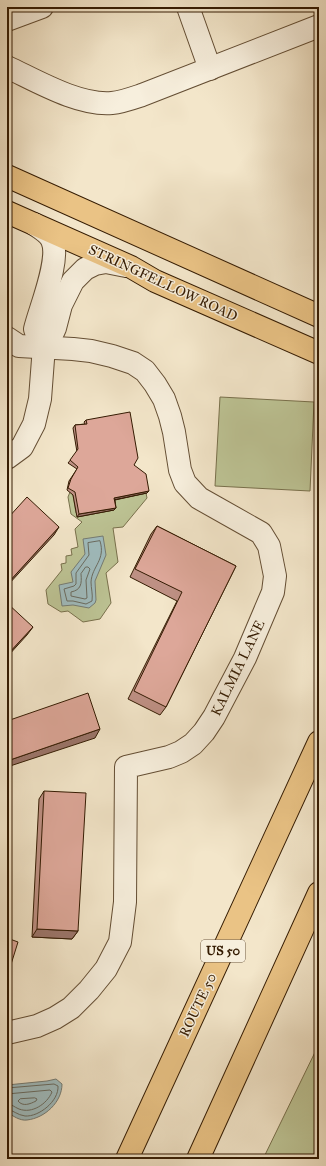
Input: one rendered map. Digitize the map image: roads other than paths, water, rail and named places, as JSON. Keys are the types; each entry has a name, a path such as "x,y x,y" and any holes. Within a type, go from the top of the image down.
{"main road":[{"path":"7,176 319,316"},
{"name":"STRINGFELLOW ROAD","path":"7,212 131,267 155,281 319,353"},
{"name":"ROUTE 50","path":"127,1159 319,742"},
{"path":"198,1159 319,893"}],"street":[{"path":"7,20 42,7"},
{"path":"188,7 210,69"},
{"path":"7,67 56,90 89,102 112,103 142,95 319,26"},
{"path":"34,224 48,234 52,239 54,254 52,267 35,329 38,338 44,346"},
{"path":"7,458 22,447 34,424 40,400 44,346 50,339 55,328 60,305 76,277 90,265 106,262 131,267"},
{"path":"7,338 19,346 44,346"},
{"name":"KALMIA LANE","path":"7,1033 37,1026 56,1018 71,1008 89,990 106,968 120,942 125,902 126,768 169,757 193,744 204,732 214,717 245,658 273,592 275,576 269,546 261,533 199,498 185,483 180,470 170,416 164,399 155,384 145,372 132,363 112,356 91,351 44,346"}],"water":[{"path":"103,536 106,555 95,581 95,603 89,608 73,605 62,606 59,585 73,582 71,572 85,554 83,539"},
{"path":"56,1079 62,1084 61,1091 56,1103 46,1112 34,1119 22,1120 7,1112 7,1085"}]}
